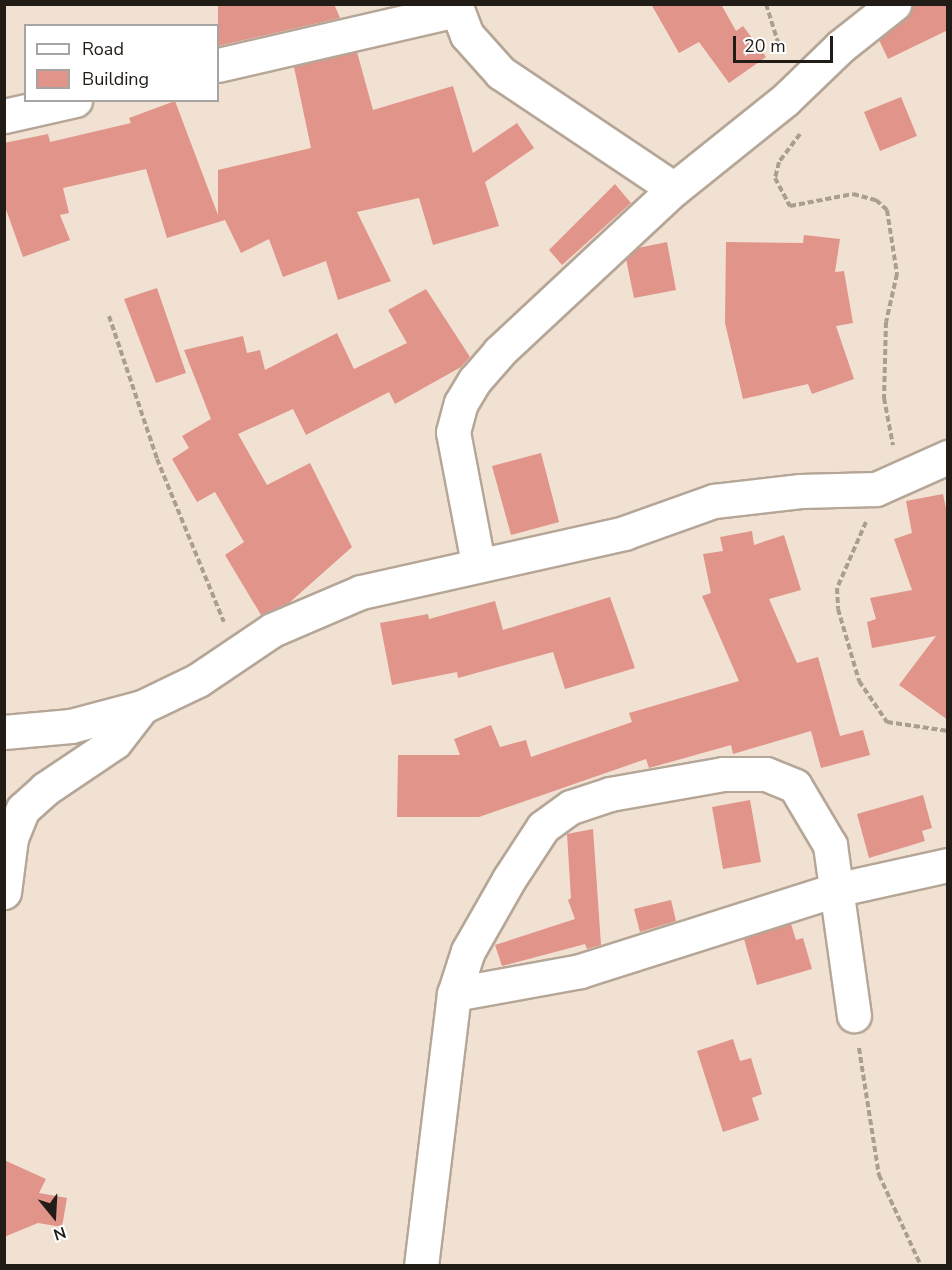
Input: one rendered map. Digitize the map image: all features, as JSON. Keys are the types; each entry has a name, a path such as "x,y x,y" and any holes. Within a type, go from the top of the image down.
{"street":[{"path":"478,563 455,458 453,432 461,403 499,352 674,189 785,100 841,46 894,4"},
{"path":"219,65 455,7 467,35 501,73 546,107 637,160 674,189"},
{"path":"4,116 66,102"},
{"path":"4,732 71,726 142,707 198,680 236,653 324,605 478,563 624,533 714,501 800,491 876,489 948,457"},
{"path":"4,892 11,838 23,810 45,789 115,742 142,707"},
{"path":"421,1266 453,994 468,951 543,827 571,807 610,794 723,774 766,774 795,786 812,807 830,845 839,889 854,1015"},
{"path":"453,994 580,971 839,889 948,865"}],"path":[{"path":"766,4 778,35 785,100"},
{"path":"807,128 779,162 775,178 790,206 853,194 876,200 887,210 897,274 886,322 886,424 905,476"},
{"path":"109,316 161,470 236,653"},
{"path":"876,489 837,588 848,650 871,704 887,722 948,731"},
{"path":"854,1015 879,1175 921,1266"}],"building":[{"path":"218,4 334,4 340,18 219,46"},
{"path":"651,4 721,4 736,31 743,26 766,57 729,83 699,42 679,53"},
{"path":"948,4 948,30 888,59 879,40 906,18 912,5"},
{"path":"357,52 373,110 453,86 473,153 517,123 534,148 485,182 499,226 433,245 419,198 357,212 391,281 338,300 326,261 283,277 269,239 241,253 225,220 167,238 146,169 63,188 69,213 60,215 70,240 23,257 4,204 4,143 48,134 50,142 131,123 129,118 175,102 218,215 218,170 311,148 294,67"},
{"path":"901,97 917,136 880,151 864,112"},
{"path":"615,184 631,203 562,265 549,250"},
{"path":"804,235 840,239 835,272 844,271 853,323 836,326 854,379 812,394 808,384 743,399 725,323 726,242 803,243"},
{"path":"667,242 676,290 634,298 626,259 638,248"},
{"path":"157,288 186,373 156,383 124,299"},
{"path":"426,289 470,357 461,367 395,404 389,392 306,435 293,409 238,434 267,485 310,463 352,547 289,603 261,615 225,555 244,542 215,492 197,502 172,459 189,448 182,436 211,419 184,350 243,336 247,353 260,350 265,370 337,333 354,369 407,343 388,310"},
{"path":"541,453 559,522 511,535 492,466"},
{"path":"943,494 948,518 948,720 899,685 936,636 872,648 867,622 876,619 870,598 912,590 894,539 912,533 906,501"},
{"path":"752,531 754,545 784,535 801,590 769,599 797,663 818,657 840,736 863,730 870,755 821,768 811,731 733,754 731,745 649,768 646,759 479,817 397,817 398,755 460,755 454,739 491,725 500,747 526,740 531,757 632,722 629,713 739,681 702,596 711,593 703,554 723,551 720,537"},
{"path":"610,597 635,668 565,689 553,652 458,678 457,672 392,685 380,623 428,614 429,619 495,601 503,630"},
{"path":"923,795 932,828 922,831 925,841 869,858 857,814"},
{"path":"750,800 761,862 723,869 712,807"},
{"path":"593,829 601,945 587,949 585,944 502,966 495,945 575,919 568,900 571,898 567,834"},
{"path":"671,900 676,921 640,932 634,909"},
{"path":"791,924 796,940 803,938 812,969 757,985 744,939"},
{"path":"733,1039 740,1061 751,1058 762,1094 752,1098 759,1120 723,1132 697,1051"},
{"path":"4,1160 46,1179 39,1193 67,1198 62,1227 38,1223 4,1237"}]}
